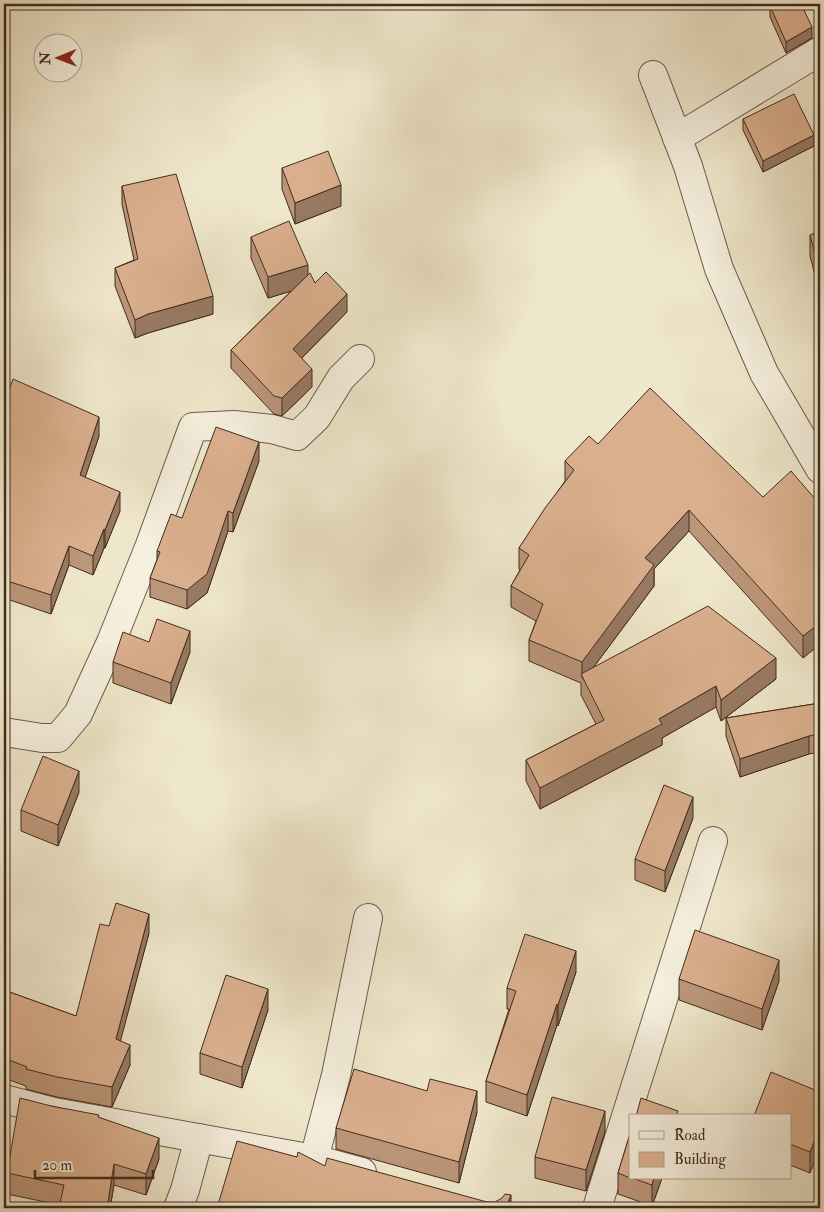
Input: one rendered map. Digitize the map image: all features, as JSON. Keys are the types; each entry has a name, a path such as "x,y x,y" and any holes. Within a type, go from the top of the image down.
{"street":[{"path":"677,138 820,51"},
{"path":"653,75 688,166 719,269 764,373 820,469"},
{"path":"4,732 42,738 58,738 78,714 111,642 150,545 193,426 234,425 272,429 297,436 317,418 341,378 360,359"},
{"path":"597,1208 713,841"},
{"path":"314,1159 336,1075 368,918"},
{"path":"4,1099 54,1112 314,1159 388,1180"},
{"path":"178,1208 185,1190 199,1138"}],"building":[{"path":"776,4 801,4 812,27 786,42 770,6"},
{"path":"794,94 814,135 763,161 743,119"},
{"path":"328,151 341,185 295,203 282,168"},
{"path":"176,174 213,296 148,314 135,320 115,268 138,259 122,186"},
{"path":"289,221 308,265 268,277 251,237"},
{"path":"820,232 820,273 810,235"},
{"path":"326,272 347,294 293,349 312,369 282,398 274,396 231,350 310,273 315,283"},
{"path":"13,379 99,417 80,475 120,492 93,556 69,546 51,595 4,580 4,404"},
{"path":"650,388 763,497 791,471 816,500 820,496 820,623 803,636 689,510 645,558 654,565 582,662 529,640 543,604 511,586 529,555 519,548 545,508 574,470 565,461 589,436 598,444"},
{"path":"216,427 259,442 233,513 228,511 207,574 187,590 150,578 160,552 157,551 171,514 182,518"},
{"path":"708,606 776,658 721,700 716,686 659,719 662,724 540,788 526,760 604,720 581,674"},
{"path":"157,619 190,631 171,683 113,662 123,632 149,642"},
{"path":"820,703 820,734 740,759 726,718"},
{"path":"43,756 79,771 58,825 21,810"},
{"path":"664,785 693,797 665,871 635,859"},
{"path":"116,903 149,914 116,1039 130,1045 112,1087 26,1069 27,1067 4,1058 7,1043 4,1043 4,990 76,1016 100,924 109,926"},
{"path":"695,930 779,960 762,1009 679,979"},
{"path":"525,934 576,951 527,1095 486,1081 516,991 507,988"},
{"path":"226,975 268,989 242,1067 200,1053"},
{"path":"354,1069 427,1091 430,1079 477,1091 459,1162 336,1128"},
{"path":"771,1072 820,1092 820,1127 810,1152 792,1145 792,1114 755,1114"},
{"path":"552,1097 605,1111 586,1170 535,1157"},
{"path":"20,1098 99,1115 98,1117 159,1138 146,1174 114,1164 107,1208 59,1208 64,1185 7,1173"},
{"path":"641,1098 678,1111 677,1114 637,1114"},
{"path":"629,1137 629,1178 618,1173"},
{"path":"237,1141 297,1157 298,1152 325,1166 327,1158 487,1202 495,1202 505,1194 511,1195 506,1208 217,1208"},
{"path":"638,1180 653,1180 652,1185"}]}
